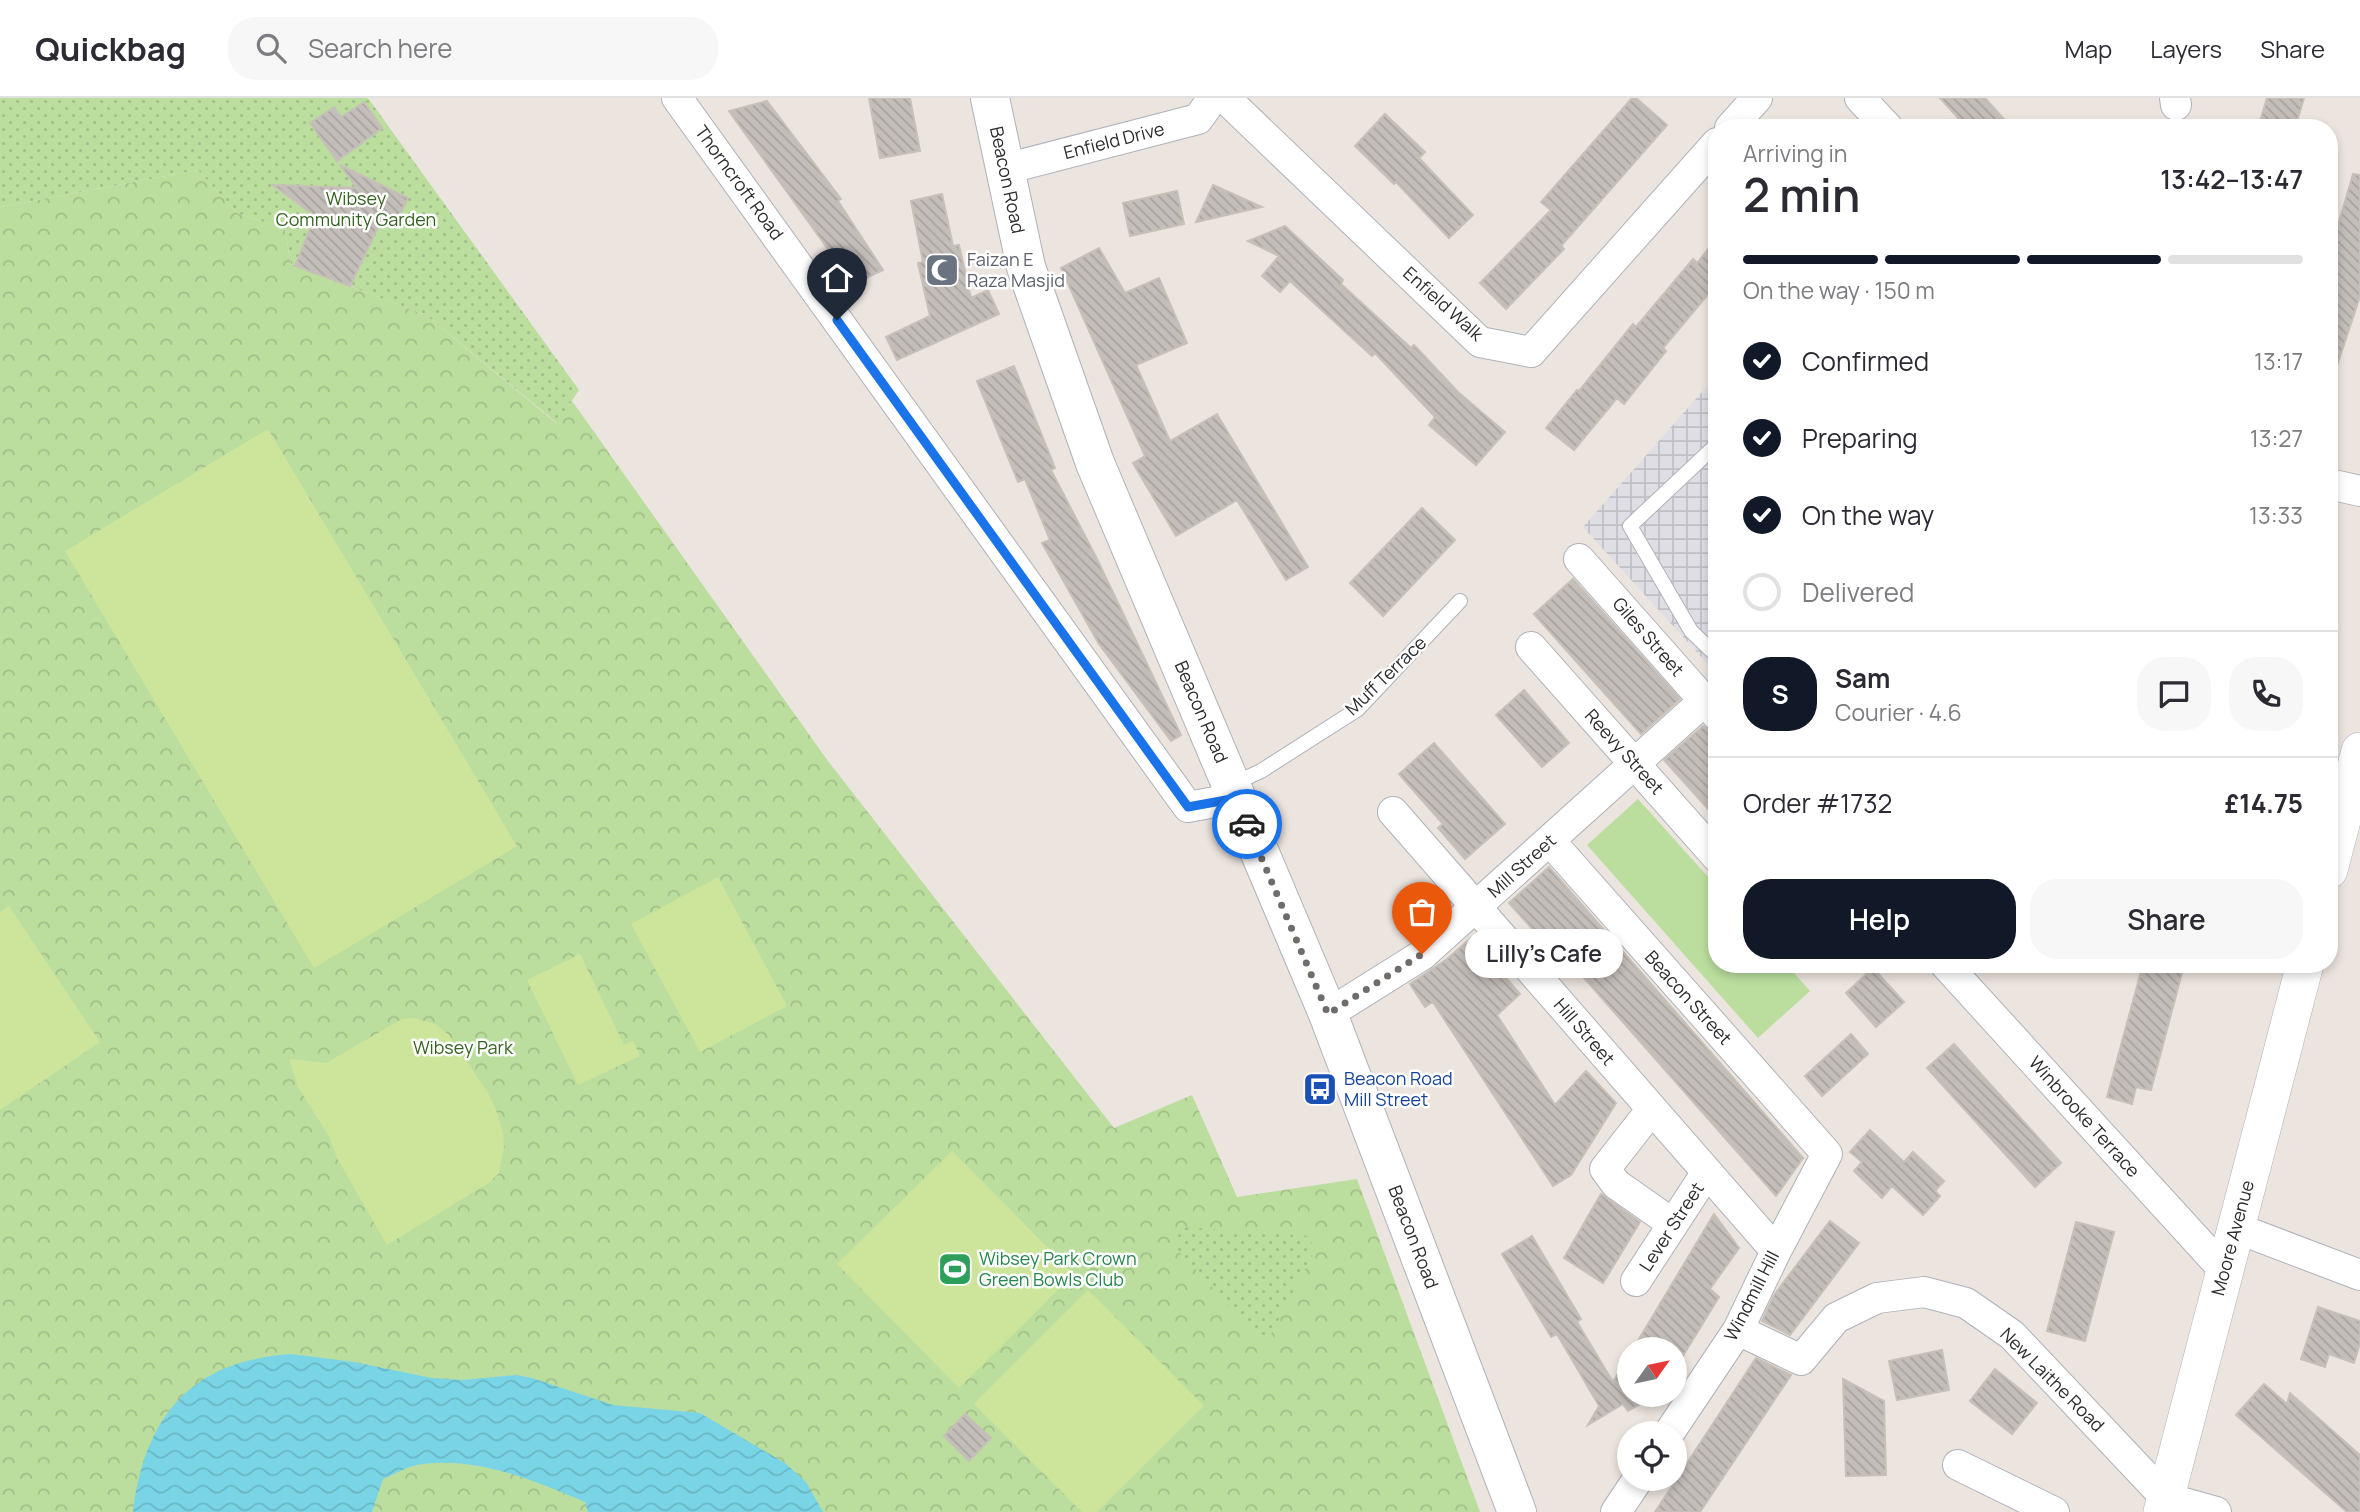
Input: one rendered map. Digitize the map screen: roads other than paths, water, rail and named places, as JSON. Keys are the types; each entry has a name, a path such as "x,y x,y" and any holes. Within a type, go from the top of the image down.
{"main road":[{"name":"Beacon Road","path":"990,98 1026,267 1095,463 1328,1014 1517,1512"}],"street":[{"name":"Thorncroft Road","path":"677,98 1188,807 1234,791"},
{"name":"Enfield Drive","path":"1005,169 1198,119 1213,98"},
{"name":"Enfield Walk","path":"1225,98 1480,342 1531,352 1708,153"},
{"path":"1738,119 1757,98"},
{"path":"1860,98 1880,119"},
{"path":"2338,486 2360,491"},
{"name":"Giles Street","path":"1579,559 1708,699"},
{"name":"Reevy Street","path":"1531,647 1708,847"},
{"name":"Mill Street","path":"1328,1014 1422,954 1635,765 1708,708"},
{"path":"2338,835 2360,751"},
{"name":"Hill Street","path":"1393,812 1776,1251"},
{"name":"Beacon Street","path":"1550,841 1827,1154"},
{"name":"Winbrooke Terrace","path":"1953,973 2224,1270"},
{"name":"Moore Avenue","path":"2164,1505 2303,973"},
{"path":"1652,1109 1605,1169 1616,1184 1673,1224"},
{"name":"Windmill Hill","path":"1677,1421 1738,1330 1827,1154"},
{"name":"Lever Street","path":"1636,1281 1707,1172"},
{"path":"2236,1228 2360,1275"},
{"name":"New Laithe Road","path":"1738,1330 1801,1360 1836,1318 1877,1298 1924,1292 1966,1303 2012,1335 2164,1505"},
{"path":"1958,1465 2054,1512"},
{"path":"1616,1512 1630,1491"},
{"path":"2164,1505 2216,1512"}],"lane":[{"path":"1708,453 1630,526 1691,631 1708,647"},
{"name":"Muff Terrace","path":"1234,791 1358,709 1460,601"}],"water":[{"path":"291,1354 354,1362 432,1378 463,1380 516,1375 613,1405 700,1413 785,1463 806,1482 823,1512 588,1512 585,1502 527,1479 486,1467 444,1463 413,1466 383,1479 372,1512 133,1512 139,1478 149,1448 162,1422 179,1400 200,1382 226,1368 256,1359"}],"place":[{"name":"Faizan E Raza Masjid","path":"942,270"},
{"name":"Lilly's Cafe","path":"1422,954"},
{"name":"Beacon Road Mill Street","path":"1320,1089"},
{"name":"Wibsey Park Crown Green Bowls Club","path":"955,1269"}],"park label":[{"name":"Wibsey Community Garden","path":"356,209"},
{"name":"Wibsey Park","path":"463,1048"}]}
